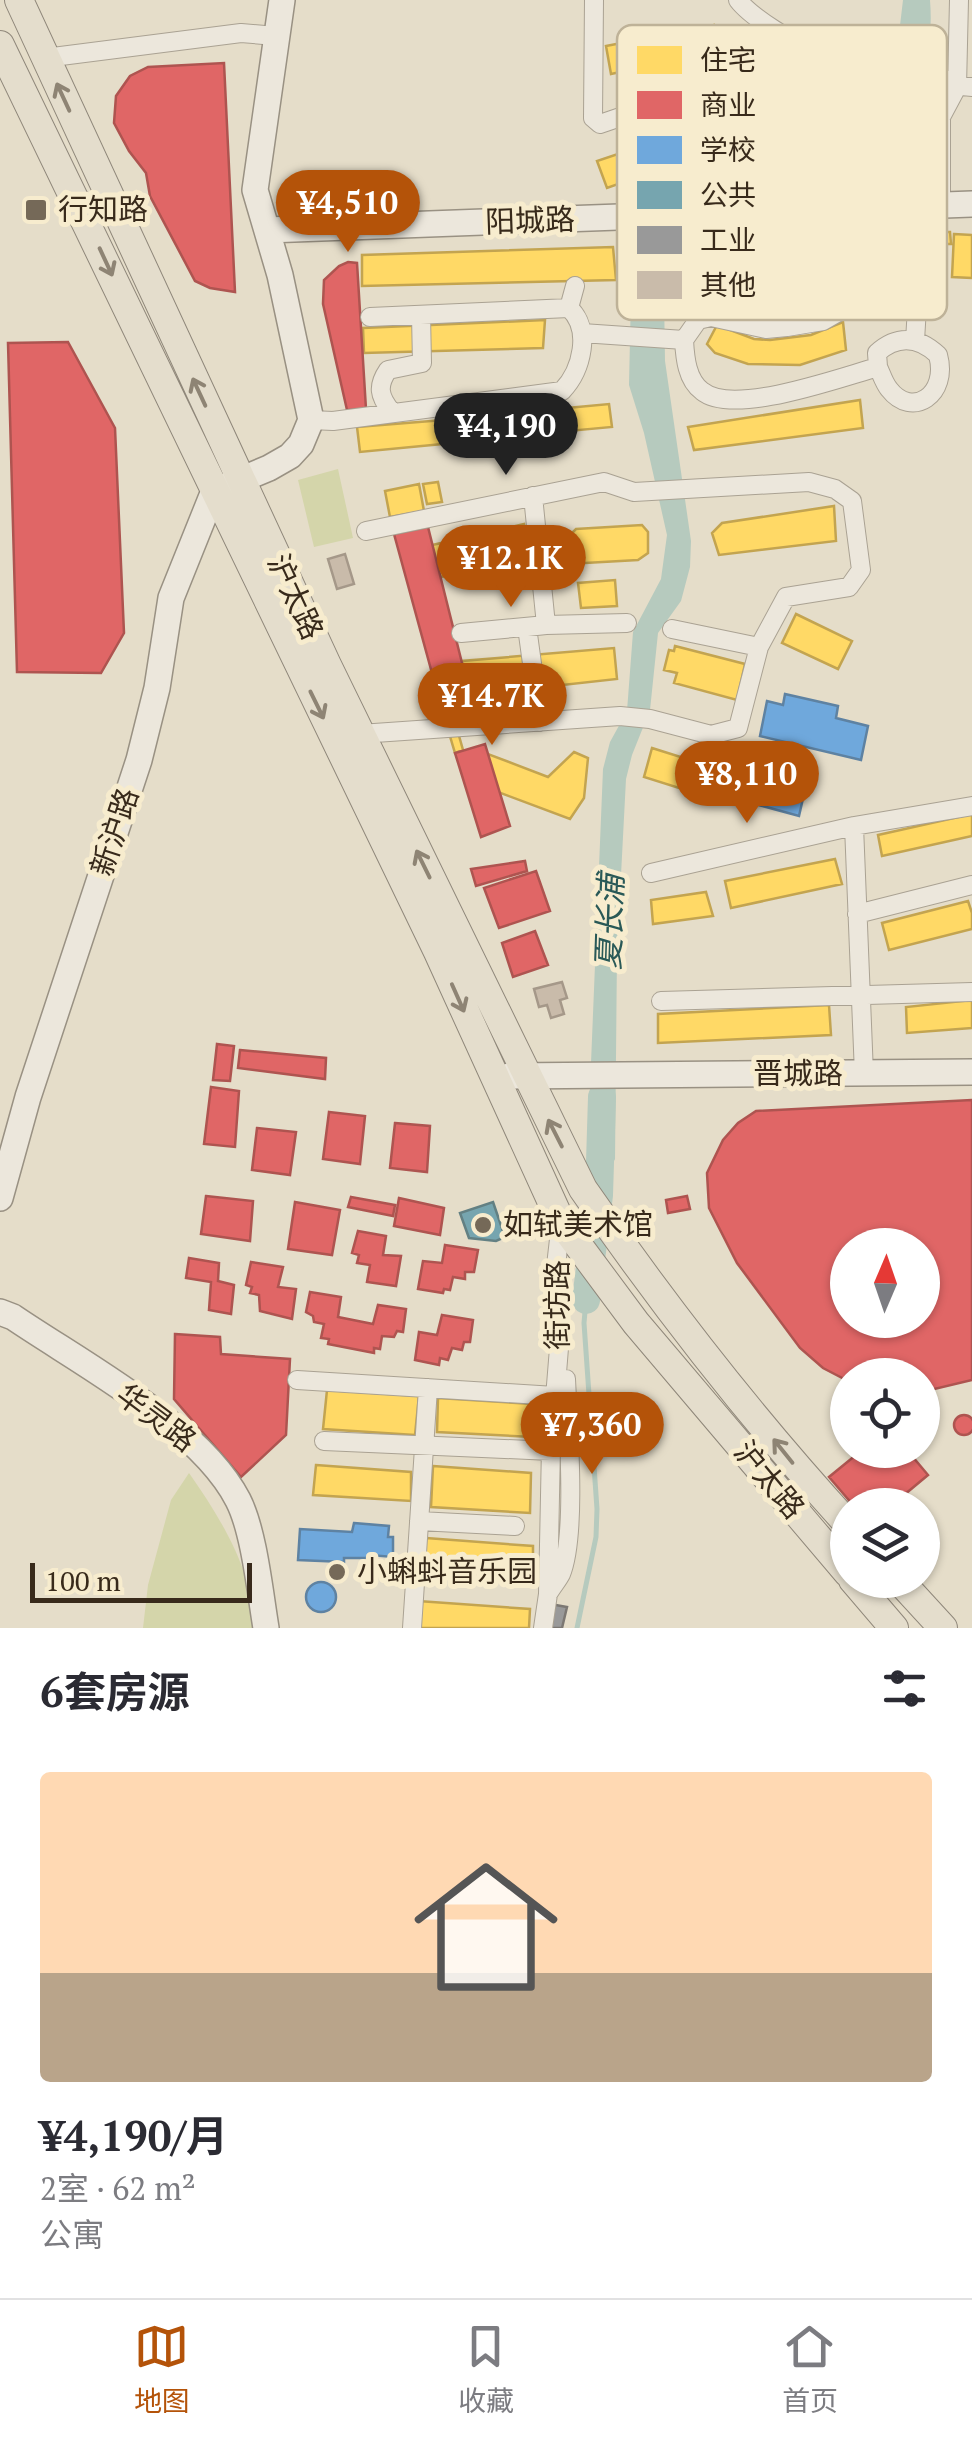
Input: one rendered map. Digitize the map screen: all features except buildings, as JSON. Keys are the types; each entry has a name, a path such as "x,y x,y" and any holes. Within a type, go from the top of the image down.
{"main road":[{"name":"沪太路","path":"19,0 360,734 583,1189 631,1258 791,1462 830,1504"},
{"name":"沪太路","path":"0,45 10,81 214,491 561,1222 614,1295 830,1552"},
{"path":"869,1598 894,1628"},
{"path":"916,1598 943,1628"}],"street":[{"path":"214,491 290,456 301,444 311,420 255,177 282,0"},
{"path":"594,0 594,118 600,124 617,118"},
{"path":"738,0 766,25"},
{"path":"947,110 965,87 958,0"},
{"path":"44,58 242,33 276,36"},
{"name":"阳城路","path":"947,205 972,204"},
{"name":"阳城路","path":"268,230 617,217"},
{"path":"569,308 575,286"},
{"path":"311,420 333,421 562,391 578,368 582,333 578,316 569,308 370,318"},
{"path":"391,411 380,393 380,381 388,370 422,363 421,315"},
{"path":"582,333 678,340 698,320"},
{"path":"730,320 766,328 819,320"},
{"path":"915,341 916,320"},
{"path":"678,340 700,390 717,399 798,392 878,367"},
{"path":"915,341 926,343 938,355 942,367 937,389 914,402 889,390 878,367 876,353 888,343 915,341"},
{"path":"360,734 620,716 650,718 711,736 738,728 759,647 786,597 849,587 861,570 852,501 836,488 809,482 634,492 604,482 366,531"},
{"name":"新沪路","path":"0,1198 31,1086 139,760 158,688 171,598 214,491"},
{"path":"533,496 546,625"},
{"path":"461,634 546,625 628,623"},
{"path":"527,628 540,722"},
{"path":"672,629 759,647"},
{"path":"651,873 854,826 972,806"},
{"path":"854,826 864,1074"},
{"path":"858,914 972,884"},
{"path":"661,1001 972,992"},
{"name":"晋城路","path":"527,1077 972,1072"},
{"path":"494,1074 527,1077"},
{"name":"街坊路","path":"543,1628 548,1594 551,1450 559,1348 554,1284 561,1222"},
{"name":"华灵路","path":"0,1312 176,1427 214,1464 239,1502 266,1628"},
{"path":"548,1594 561,1573 567,1550 566,1378 559,1348"},
{"path":"297,1380 555,1396"},
{"path":"412,1628 428,1388"},
{"path":"324,1441 551,1450"},
{"path":"419,1520 515,1526"}],"green space":[{"path":"338,469 353,538 314,547 298,480"},
{"path":"189,1473 213,1509 242,1566 256,1628 143,1628 148,1585 171,1500"}],"water":[{"path":"903,0 930,0 931,25 900,25"},
{"path":"630,320 664,320 665,361 691,541 690,567 681,601 658,633 650,710 626,779 617,952 615,1161 589,1112 603,769 610,742 627,711 633,632 661,579 667,535 629,385"}],"waterway":[{"name":"夏长浦","path":"586,1300 599,1195 602,1097"},
{"name":"夏长浦","path":"577,1628 596,1537 597,1509 584,1323 586,1300"}],"place":[{"name":"行知路","path":"36,210"},
{"name":"如轼美术馆","path":"483,1225"},
{"name":"小蝌蚪音乐园","path":"337,1572"}]}
